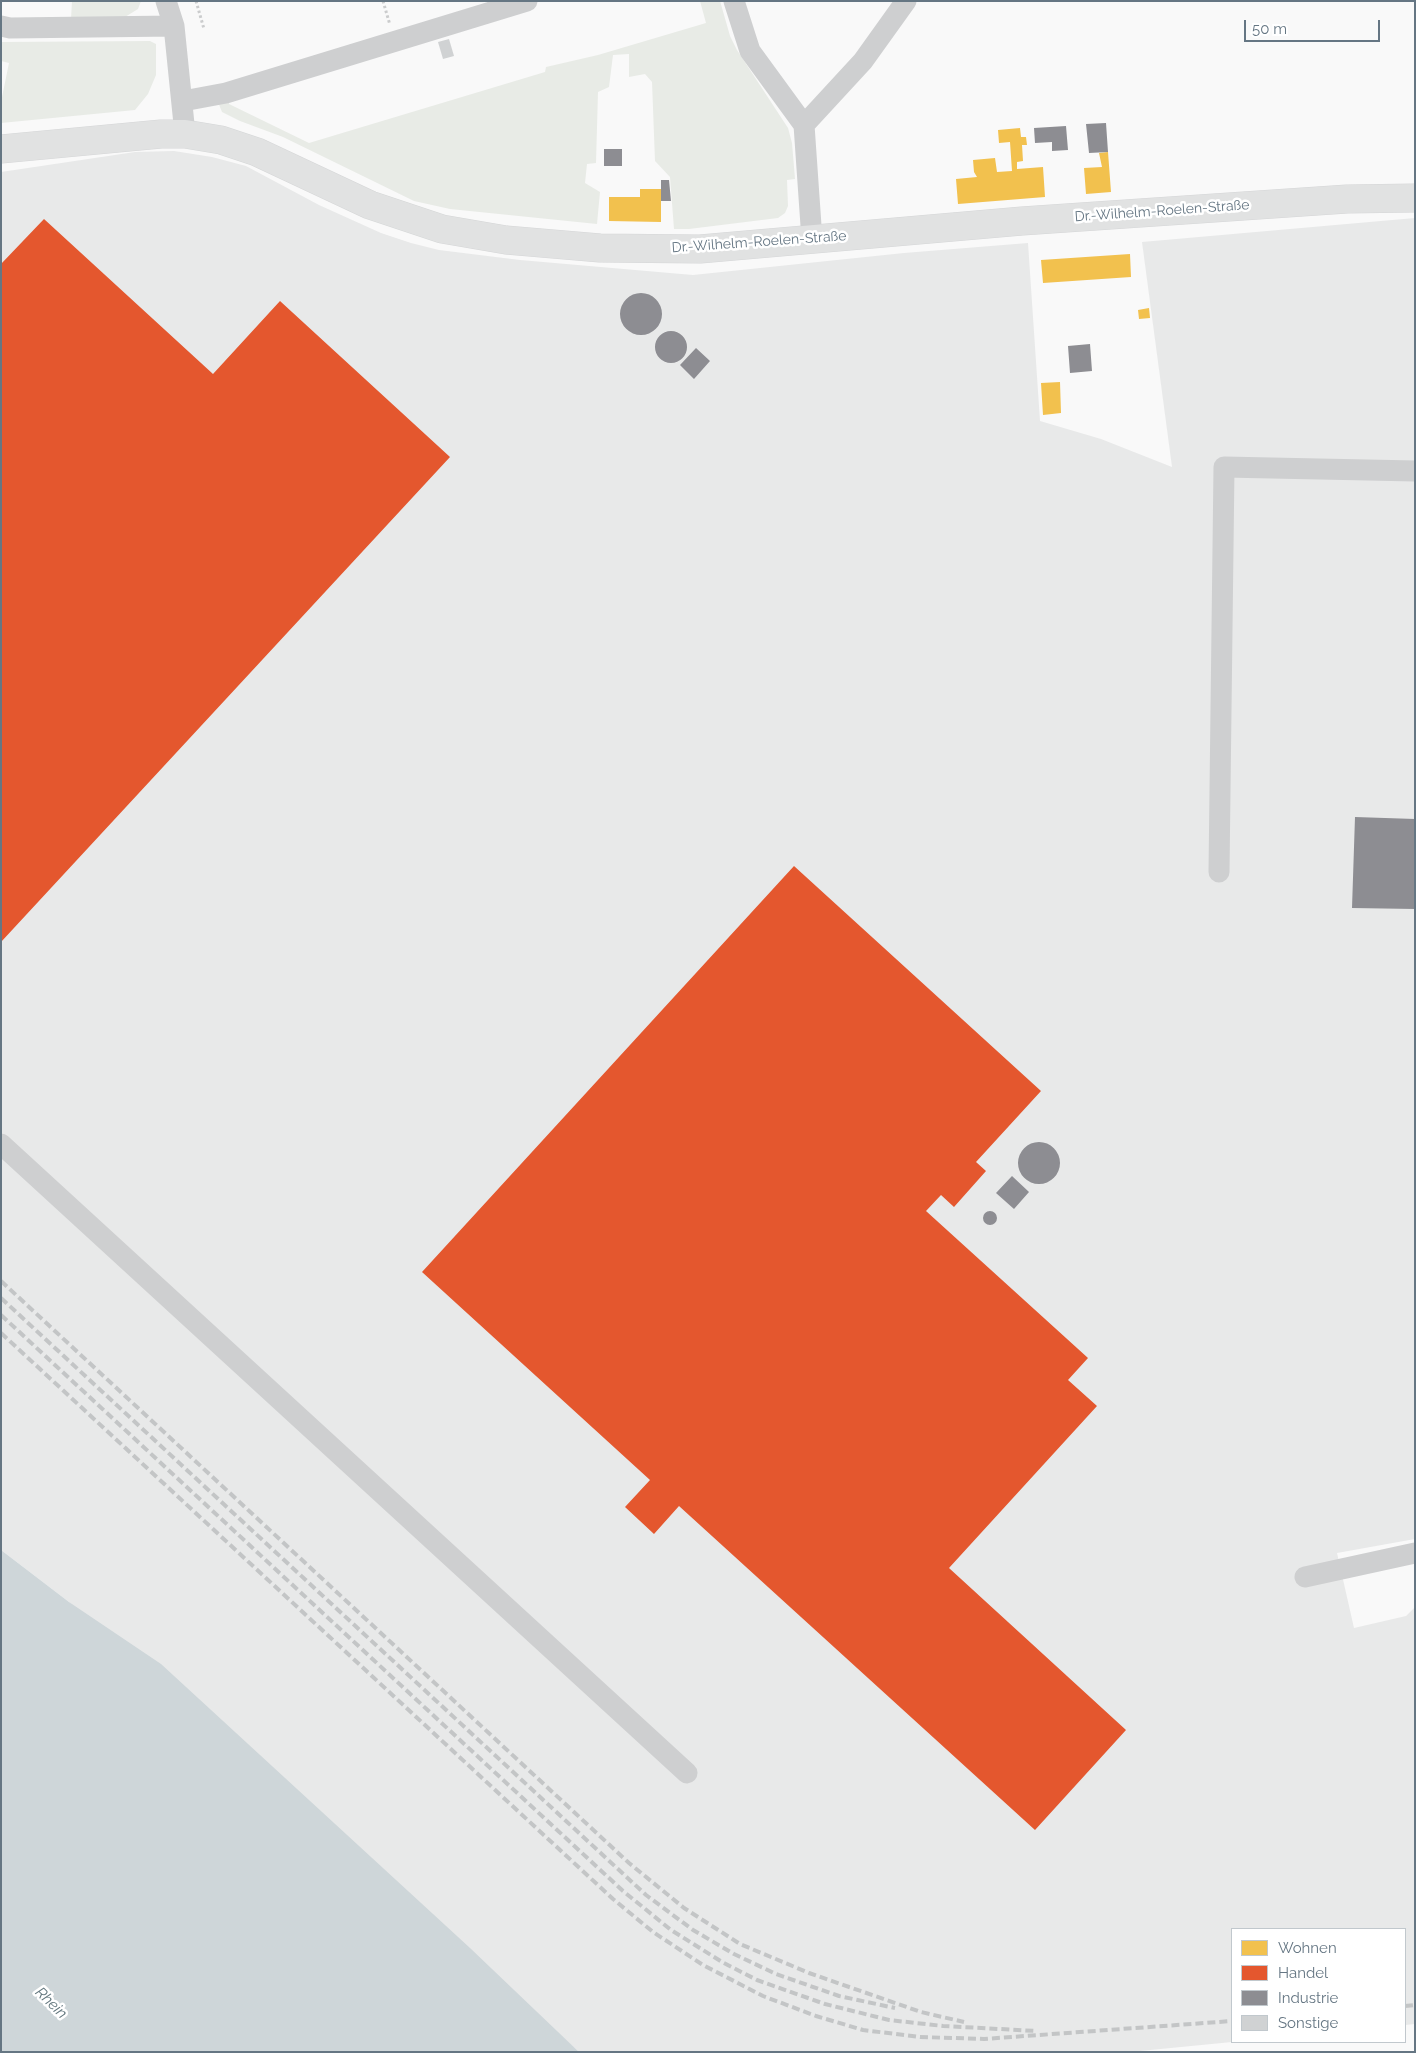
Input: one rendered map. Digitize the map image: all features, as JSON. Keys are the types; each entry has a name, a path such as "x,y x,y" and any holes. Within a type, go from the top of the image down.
{"main road":[{"name":"Dr.-Wilhelm-Roelen-Straße","path":"1,149 161,134 185,134 221,140 257,152 370,205 442,229 506,240 600,248 700,249 1022,220 1347,199 1415,198"}],"street":[{"path":"166,1 174,26 185,134"},
{"path":"183,101 226,93 528,1"},
{"path":"734,1 750,51 804,125 812,240"},
{"path":"804,125 863,61 906,1"},
{"path":"1,26 10,28 174,26"},
{"path":"1219,872 1224,467 1415,471"},
{"path":"1,1144 687,1774"},
{"path":"1305,1577 1415,1553"}],"path":[{"path":"196,1 204,29"},
{"path":"382,1 390,26"}],"shaded area":[{"path":"72,1 141,1 138,9 125,17 71,19"},
{"path":"700,1 720,1 730,36 737,50 788,128 792,143 795,179 787,180 788,206 785,213 778,218 689,229 674,229 670,177 655,161 652,82 645,74 629,77 629,54 613,55 609,87 598,92 596,163 587,164 585,183 600,192 597,224 450,209 414,201 283,137 240,121 222,112 218,102 228,98 229,104 309,143 545,72 546,67 598,55 706,23"},
{"path":"150,41 156,44 156,75 148,94 135,110 1,123 1,102 9,63 1,61 1,42"},
{"path":"174,151 212,157 246,166 319,205 381,233 439,250 520,260 693,275 904,253 1028,243 1040,421 1101,439 1172,467 1142,242 1415,218 1415,1539 1337,1553 1354,1628 1406,1616 1415,1607 1415,2024 1406,2025 1406,1928 1231,1928 1231,2042 1130,2052 579,2052 69,1602 1,1550 1,172 135,152"}],"water":[{"name":"Rhein","path":"1,1550 69,1602 161,1664 470,1948 579,2052 1,2052"}],"building: Wohnen":[{"path":"1020,128 1021,137 1026,137 1027,145 1022,145 1023,161 1017,162 1017,169 1043,167 1045,197 958,204 956,179 977,177 974,172 973,160 995,158 997,172 1012,171 1010,142 999,143 998,130"},
{"path":"1108,152 1111,192 1086,194 1084,168 1102,167 1099,153"},
{"path":"640,189 661,189 661,222 609,221 609,197 640,197"},
{"path":"1130,254 1131,277 1043,283 1041,260"},
{"path":"1149,308 1150,318 1139,319 1138,310"},
{"path":"1060,382 1061,413 1043,415 1041,383"}],"building: Handel":[{"path":"44,219 213,374 280,301 450,457 1,942 1,264"},
{"path":"794,866 1041,1091 976,1162 986,1171 954,1207 941,1195 926,1211 1088,1358 1068,1380 1097,1406 949,1568 1126,1730 1035,1830 679,1506 654,1534 625,1507 650,1480 422,1272"}],"building: Industrie":[{"path":"1106,123 1108,152 1089,153 1086,124"},
{"path":"1066,126 1068,150 1052,151 1052,142 1035,143 1034,128"},
{"path":"604,149 622,149 622,166 604,166"},
{"path":"661,180 669,180 671,201 661,201"},
{"path":"637,293 645,293 656,299 662,314 656,329 645,335 637,335 626,329 620,318 620,310 626,299"},
{"path":"671,331 682,336 687,347 682,358 671,363 660,358 655,347 660,336"},
{"path":"1090,344 1092,371 1070,373 1068,346"},
{"path":"696,348 710,361 694,379 680,365"},
{"path":"1355,817 1415,819 1415,909 1352,908"},
{"path":"1039,1142 1054,1148 1060,1163 1054,1178 1039,1184 1024,1178 1018,1163 1024,1148"},
{"path":"1012,1176 1029,1192 1014,1209 996,1193"},
{"path":"987,1211 993,1211 997,1218 993,1225 987,1225 983,1221 983,1215"}],"building: Sonstige":[{"path":"449,39 454,56 443,59 438,42"}],"railway":[{"path":"1,1281 629,1863 684,1908 740,1944 809,1973 921,2012 964,2022"},
{"path":"1,1298 646,1895 693,1930 734,1954 776,1974 839,1996 895,2008"},
{"path":"1,1315 623,1891 671,1930 722,1962 757,1980 825,2004 889,2020 943,2026 1037,2031"},
{"path":"1,1333 613,1899 653,1932 703,1965 763,1996 816,2016 863,2030 920,2037 984,2039 1231,2021"},
{"path":"1406,2006 1415,2005"}]}
